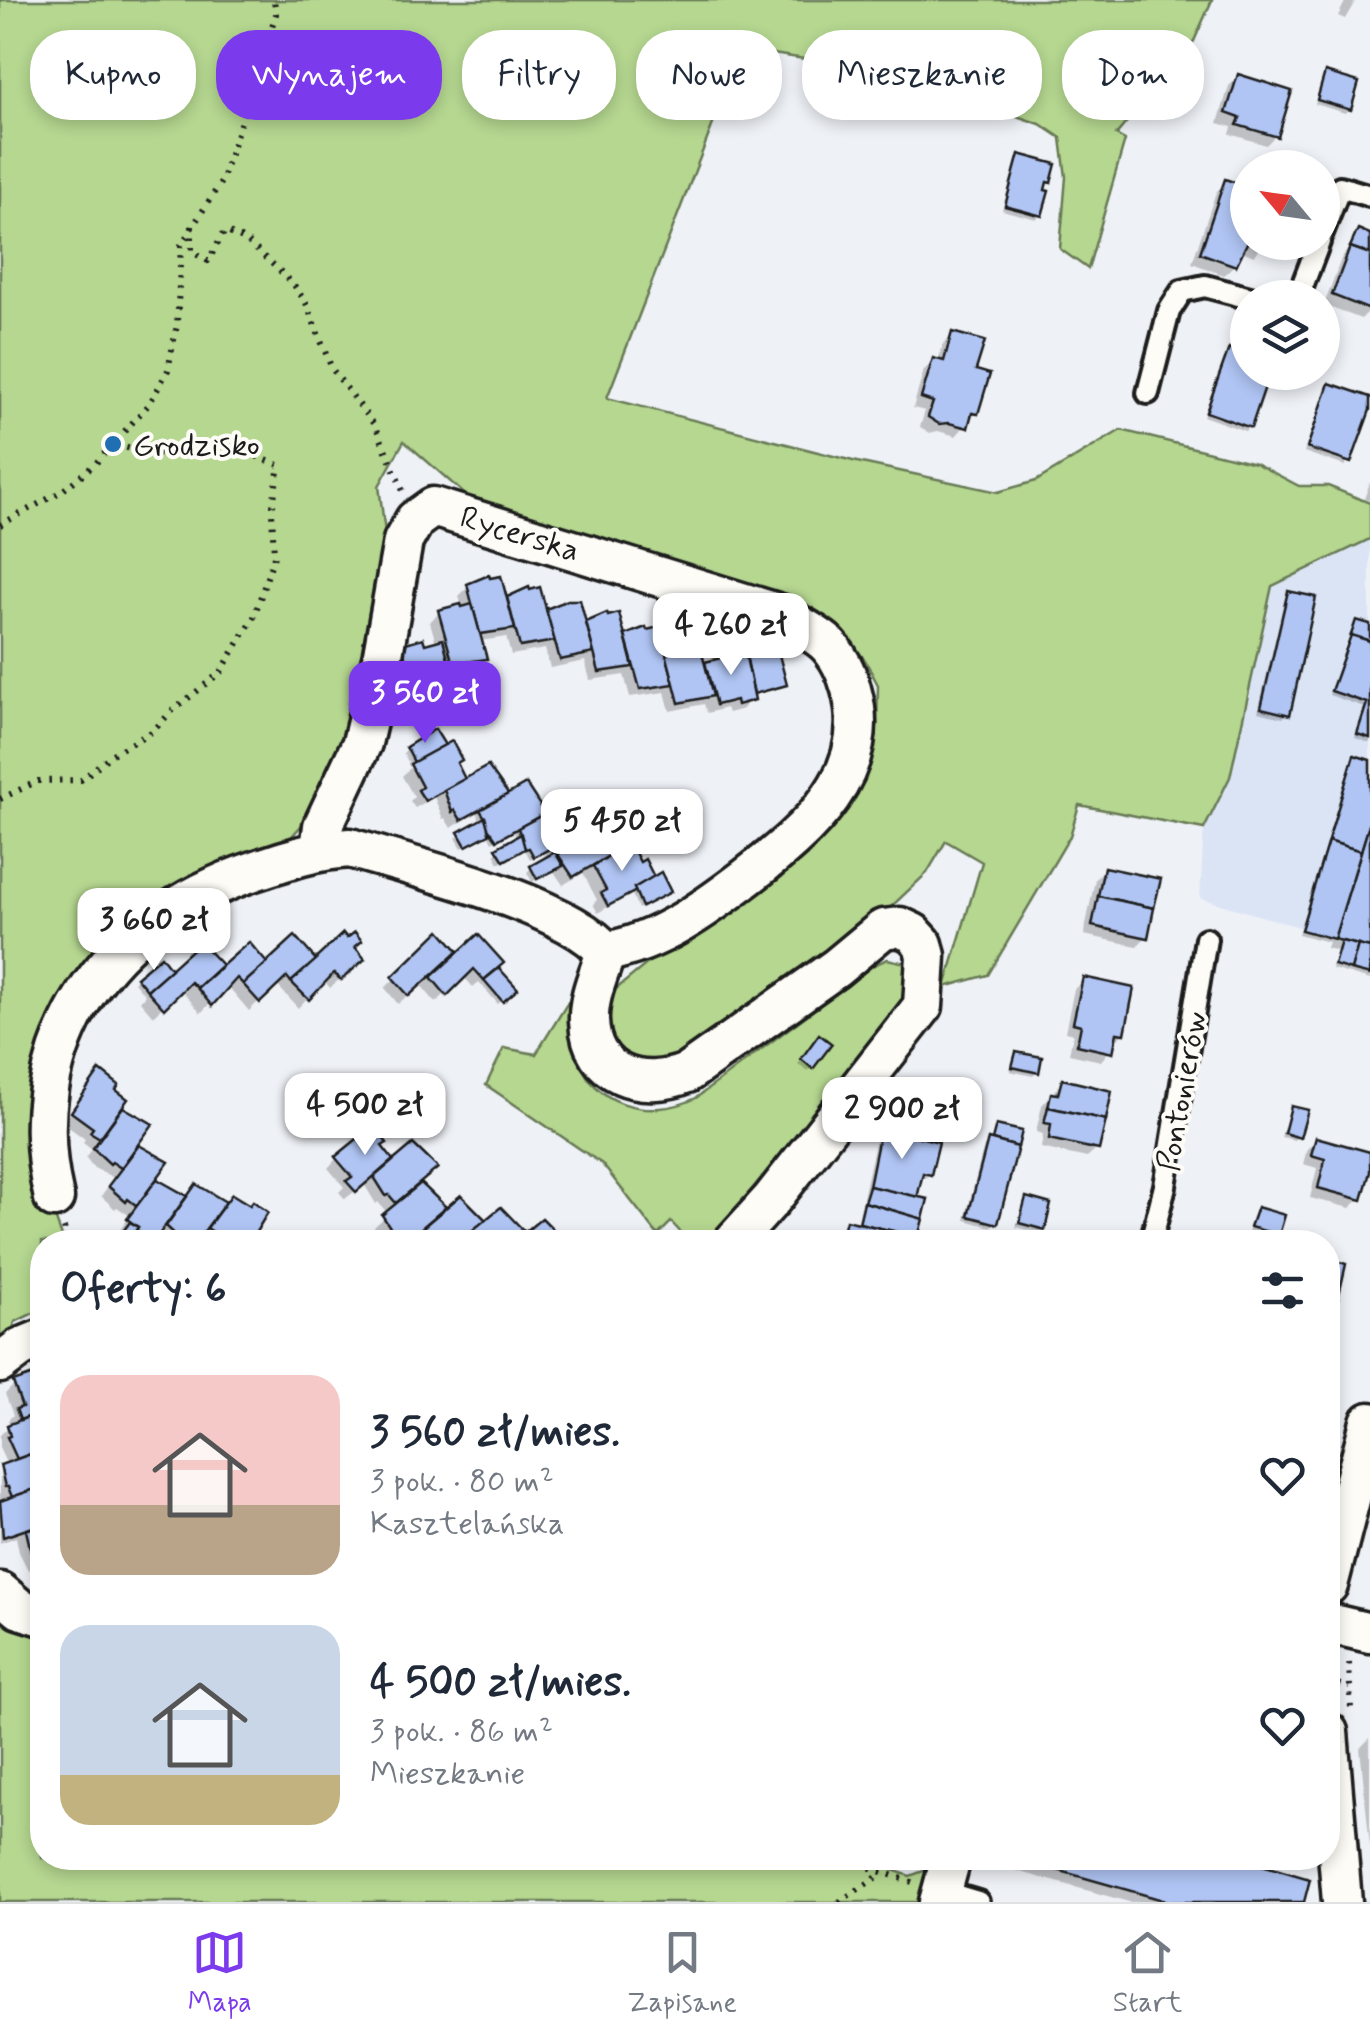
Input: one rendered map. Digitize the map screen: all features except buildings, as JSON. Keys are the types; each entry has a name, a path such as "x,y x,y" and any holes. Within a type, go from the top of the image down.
{"street":[{"name":"Rycerska","path":"415,520 434,507 450,510 780,614 827,644 846,672 858,715 854,748 844,777 816,818 780,852 702,912 634,947 606,952"},
{"path":"320,850 323,826 362,743 403,540 415,520"},
{"path":"54,1198 43,1128 48,1086 78,1003 92,981 136,936 171,910 224,881 320,850 350,848 533,907 584,931 606,952 592,998 589,1021 593,1040 602,1060 622,1076 648,1082 666,1082 686,1073 836,968 883,929 900,927 913,934 923,944 926,956 923,1006 772,1199 743,1230"},
{"path":"0,1363 30,1344"},
{"path":"1340,1538 1370,1422"},
{"path":"0,1592 30,1612"},
{"path":"1340,1625 1370,1633"},
{"path":"1334,1870 1342,1902"}],"lane":[{"path":"1340,187 1370,196"},
{"path":"1148,393 1169,311 1182,291 1204,286 1230,293"},
{"name":"Pontonierów","path":"1154,1230 1179,1108 1206,939"},
{"path":"944,1884 978,1902"}],"path":[{"path":"0,526 62,492 95,464 150,404 168,370 177,325 181,244 220,182 276,14 274,0"},
{"path":"192,225 192,252 201,259 208,261 225,232 231,232 247,241 292,282 306,303 332,369 376,427 415,520"},
{"path":"0,799 38,780 81,780 112,754 154,731 171,712 197,694 221,672 254,617 274,556 272,512 279,465 217,441 178,456 112,444"},
{"path":"1340,1685 1349,1688"},
{"path":"878,1870 944,1884"},
{"path":"839,1902 884,1872"}],"shaded area":[{"path":"1370,539 1370,948 1200,898 1204,829 1230,777 1272,585"}],"green space":[{"path":"0,0 1212,0 1199,30 1062,30 1062,120 1128,120 1116,135 1125,140 1088,269 1060,249 1066,177 1061,138 1028,120 1042,120 1042,30 802,30 802,59 782,55 782,30 636,30 636,120 715,120 607,398 857,462 998,492 1036,481 1121,430 1255,463 1299,486 1328,486 1370,503 1370,539 1272,586 1230,777 1204,829 1079,805 1070,836 988,975 945,987 982,862 946,841 927,873 875,922 668,1070 632,1065 604,1034 610,994 649,962 695,933 849,796 871,756 877,726 878,685 848,639 812,621 486,513 404,441 379,486 389,564 360,725 323,801 277,853 85,978 34,1160 60,1230 30,1230 30,1315 15,1322 10,1341 0,1348"},
{"path":"887,959 906,963 912,986 889,1029 852,1066 719,1230 679,1230 671,1222 663,1230 654,1230 602,1164 486,1085 504,1048 536,1054 570,999 582,994 576,1050 593,1084 624,1104 641,1108 678,1105 696,1098"},
{"path":"0,1607 30,1621 30,1870 892,1870 910,1876 933,1870 926,1902 0,1902"}],"place":[{"name":"Grodzisko","path":"113,444"}]}
